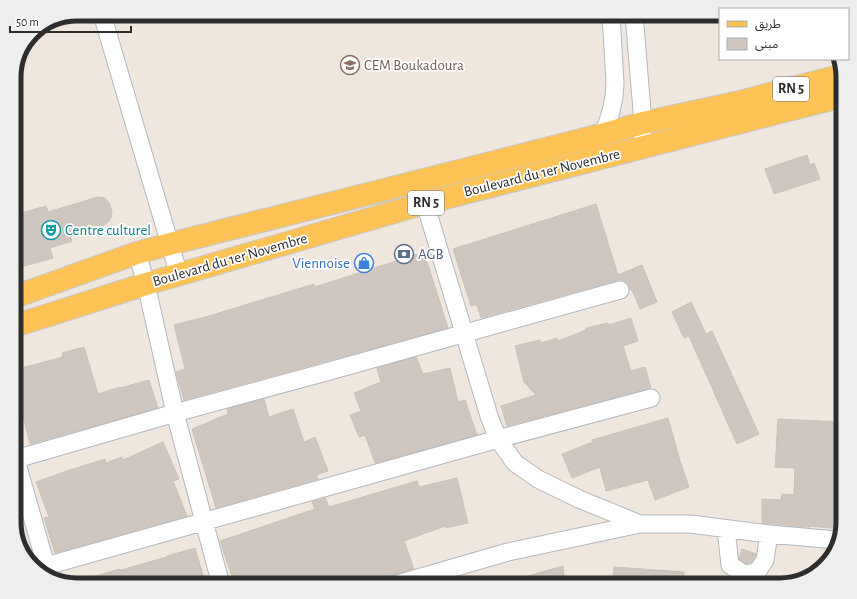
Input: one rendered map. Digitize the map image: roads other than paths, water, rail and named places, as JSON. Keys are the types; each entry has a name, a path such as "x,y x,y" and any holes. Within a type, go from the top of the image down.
{"main road":[{"name":"Boulevard du 1er Novembre","path":"21,324 146,284 425,203 635,149 743,112 836,78"},
{"name":"Boulevard du 1er Novembre","path":"21,294 137,253 643,123 743,112 836,97"}],"street":[{"path":"104,21 179,275"},
{"path":"601,135 609,118 614,97 615,83 611,21"},
{"path":"635,21 643,123 642,135 635,149"},
{"path":"425,203 489,416 498,439 515,463 538,479 579,499 640,524"},
{"path":"137,253 146,284 175,413 219,578"},
{"path":"21,454 326,372 620,290"},
{"path":"49,571 204,522 498,439 651,398"},
{"path":"21,477 48,570"},
{"path":"436,578 508,552 640,524 690,524 769,534 833,540"},
{"path":"726,529 730,565 744,574 757,572 765,560 769,534"}],"place":[{"name":"CEM Boukadoura","path":"350,65"},
{"name":"Centre culturel","path":"51,230"},
{"name":"AGB","path":"404,254"},
{"name":"Viennoise","path":"364,263"}]}
